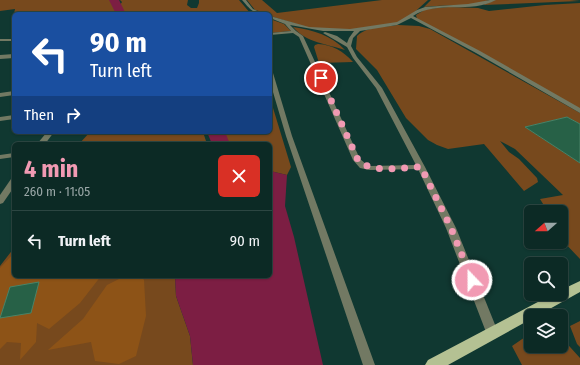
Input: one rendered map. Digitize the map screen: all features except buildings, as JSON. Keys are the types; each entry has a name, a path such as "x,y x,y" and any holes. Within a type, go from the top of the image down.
{"main road":[{"path":"433,365 580,286"}],"street":[{"path":"244,0 253,12"},
{"path":"316,30 358,30 395,24 412,17 430,0"},
{"path":"420,9 441,6 472,6 494,0"},
{"path":"412,17 478,52 580,111"},
{"path":"272,18 287,24 316,30 335,36 350,49 379,88 421,167 451,228 492,332"},
{"path":"287,24 294,32 301,36 358,160 363,166 376,168 421,167"},
{"path":"350,49 351,38 358,30"},
{"path":"272,34 294,32"},
{"path":"0,40 12,40"},
{"path":"0,58 12,56"},
{"path":"272,80 289,136 369,365"},
{"path":"0,95 12,94"},
{"path":"0,119 12,117"},
{"path":"43,142 49,134"},
{"path":"0,157 12,155"},
{"path":"0,201 12,184"}],"shaded area":[{"path":"0,0 112,0 117,12 14,12 15,9 0,11"},
{"path":"120,0 188,0 187,5 191,8 197,8 199,0 239,0 249,12 123,12 120,5 122,2"},
{"path":"247,0 262,0 277,13 382,0 428,0 409,17 396,23 348,30 310,28 272,17 272,12 255,10"},
{"path":"431,0 489,0 465,5 424,7"},
{"path":"495,0 570,0 580,1 483,5"},
{"path":"580,3 580,110 417,19 416,15 426,9 449,7 478,8 489,11"},
{"path":"272,20 284,24 291,31 272,33"},
{"path":"398,25 419,26 430,29 580,113 580,124 567,117 525,127 580,163 580,259 568,246 568,205 544,205 540,199 563,195 515,149 500,141 509,152 519,159 537,178 538,182 524,191 484,144 448,149 428,140 406,118 377,70 356,49 357,36 366,30"},
{"path":"293,27 308,30 328,37 334,40 345,50 311,40"},
{"path":"318,44 337,49 353,62 319,63 314,47"},
{"path":"272,105 291,167 287,175 272,171 272,142 229,142 224,134 272,134"},
{"path":"88,134 204,134 206,142 81,142"},
{"path":"272,171 287,175 285,206 294,237 323,365 193,365 190,336 176,296 175,278 272,278"},
{"path":"12,251 12,278 175,278 176,296 190,336 193,365 0,365 0,266"},
{"path":"12,255 12,278 99,278 80,303 49,329 37,323 36,342 20,360 21,343 7,342 0,349 0,268"},
{"path":"121,278 142,278 144,280 146,316 136,356 119,364 95,361 91,342 48,350 83,319 107,285"},
{"path":"580,321 580,347 577,344 570,326"},
{"path":"524,338 524,353 568,353 568,345 580,358 580,365 522,365 512,346"}],"waterway":[{"path":"114,0 120,12"},
{"path":"217,134 220,142"}],"route":[{"path":"321,78 358,160 363,166 369,168 421,167 451,228 472,280"}]}
